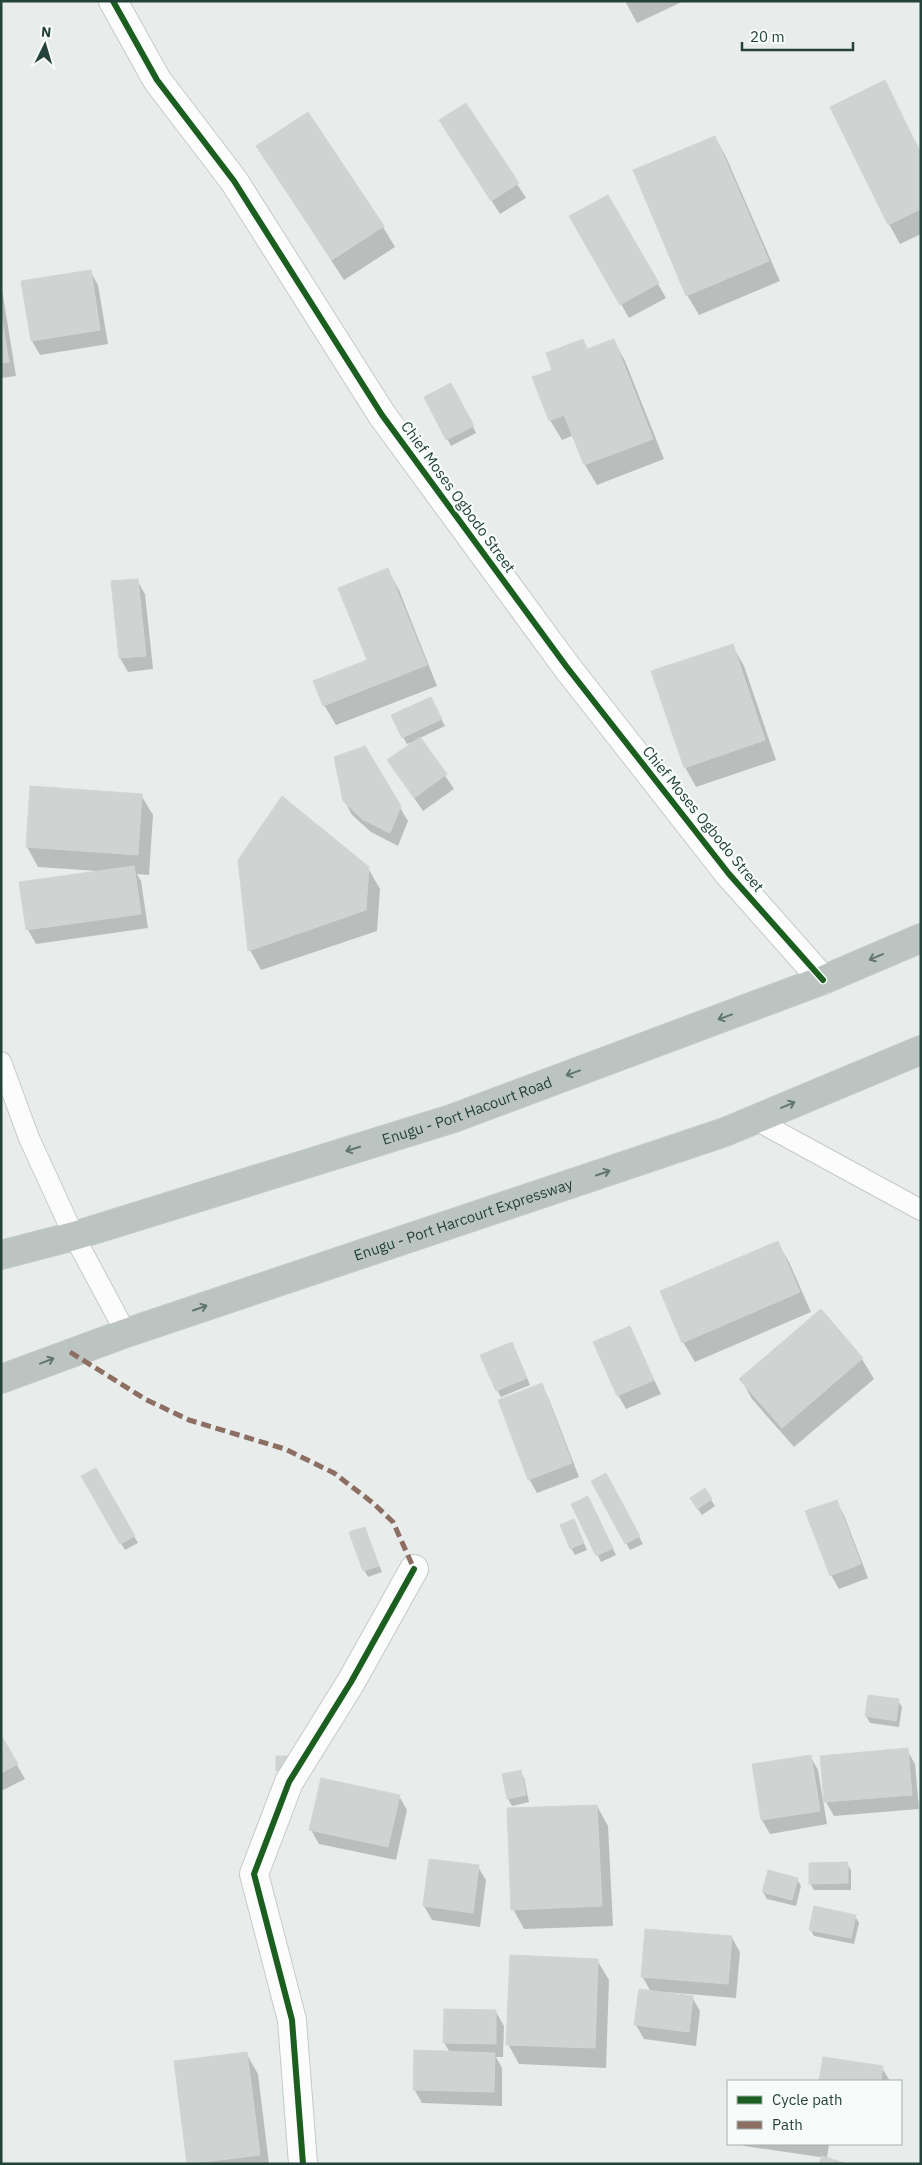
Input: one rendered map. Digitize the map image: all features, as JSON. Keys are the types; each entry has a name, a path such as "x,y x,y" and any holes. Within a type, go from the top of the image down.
{"highway":[{"name":"Enugu - Port Hacourt Road","path":"1,1255 74,1236 451,1119 823,980 921,938"},
{"name":"Enugu - Port Harcourt Expressway","path":"1,1379 126,1333 725,1132 921,1050"}],"street":[{"name":"Chief Moses Ogbodo Street","path":"113,1 157,80 234,181 382,415 566,666 729,874 823,980"},
{"path":"303,2164 292,2020 254,1874 289,1782 351,1682 414,1569"}],"lane":[{"path":"1,1062 29,1138 74,1236 126,1333"},
{"path":"754,1119 921,1210"}],"building":[{"path":"885,80 921,154 921,209 888,225 830,107"},
{"path":"466,103 519,183 491,201 439,120"},
{"path":"308,112 384,226 332,260 256,146"},
{"path":"715,136 769,261 686,296 633,170"},
{"path":"608,195 659,283 620,305 569,216"},
{"path":"91,270 100,330 31,341 21,281"},
{"path":"1,315 9,362 1,363"},
{"path":"583,339 587,349 614,339 653,439 584,465 564,415 549,421 532,377 552,370 546,353"},
{"path":"451,383 474,426 446,440 424,397"},
{"path":"388,568 427,665 323,706 313,681 367,660 338,588"},
{"path":"138,579 146,656 119,658 111,581"},
{"path":"733,644 765,740 684,768 651,671"},
{"path":"431,697 442,719 402,738 391,715"},
{"path":"420,737 447,774 414,798 387,760"},
{"path":"365,746 401,806 390,833 362,819 343,801 334,757"},
{"path":"30,786 142,794 138,855 26,847"},
{"path":"282,796 369,867 366,910 248,951 238,860"},
{"path":"134,866 141,914 26,930 19,882"},
{"path":"778,1241 800,1292 682,1343 660,1291"},
{"path":"821,1309 863,1358 782,1428 739,1379"},
{"path":"630,1326 654,1380 617,1396 593,1342"},
{"path":"512,1342 527,1378 496,1391 480,1355"},
{"path":"542,1383 572,1463 528,1480 498,1400"},
{"path":"96,1468 135,1536 120,1544 81,1476"},
{"path":"606,1473 640,1536 625,1544 591,1481"},
{"path":"705,1488 712,1499 697,1509 690,1498"},
{"path":"588,1496 613,1548 596,1556 571,1504"},
{"path":"837,1500 861,1564 830,1576 805,1511"},
{"path":"574,1519 584,1543 570,1549 560,1525"},
{"path":"365,1527 379,1566 363,1571 349,1532"},
{"path":"868,1695 899,1699 896,1721 865,1716"},
{"path":"1,1735 18,1764 1,1773"},
{"path":"908,1748 912,1795 824,1802 820,1756"},
{"path":"811,1755 820,1811 761,1820 752,1764"},
{"path":"276,1756 289,1756 288,1771 276,1771"},
{"path":"521,1770 526,1795 507,1799 502,1774"},
{"path":"321,1778 400,1795 388,1847 309,1830"},
{"path":"597,1805 602,1906 511,1910 507,1808"},
{"path":"429,1859 479,1865 473,1913 423,1906"},
{"path":"848,1862 848,1883 809,1884 809,1863"},
{"path":"768,1870 798,1878 792,1900 762,1892"},
{"path":"814,1906 856,1915 851,1938 809,1930"},
{"path":"645,1929 732,1936 728,1984 641,1977"},
{"path":"510,1955 598,1959 595,2048 506,2045"},
{"path":"639,1989 693,1996 689,2032 634,2025"},
{"path":"444,2009 496,2010 496,2044 443,2043"},
{"path":"414,2050 495,2053 494,2092 413,2090"},
{"path":"247,2052 260,2155 187,2164 174,2061"},
{"path":"823,2057 883,2066 881,2080 819,2080"},
{"path":"822,2156 848,2164 819,2164"}],"marked path":[{"path":"70,1352 145,1399 189,1420 285,1449 334,1473 373,1503 393,1522 414,1569"}],"cycle path":[{"path":"113,1 157,80 234,181 382,415 566,666 729,874 823,980"},
{"path":"303,2164 292,2020 254,1874 289,1782 351,1682 414,1569"}]}
